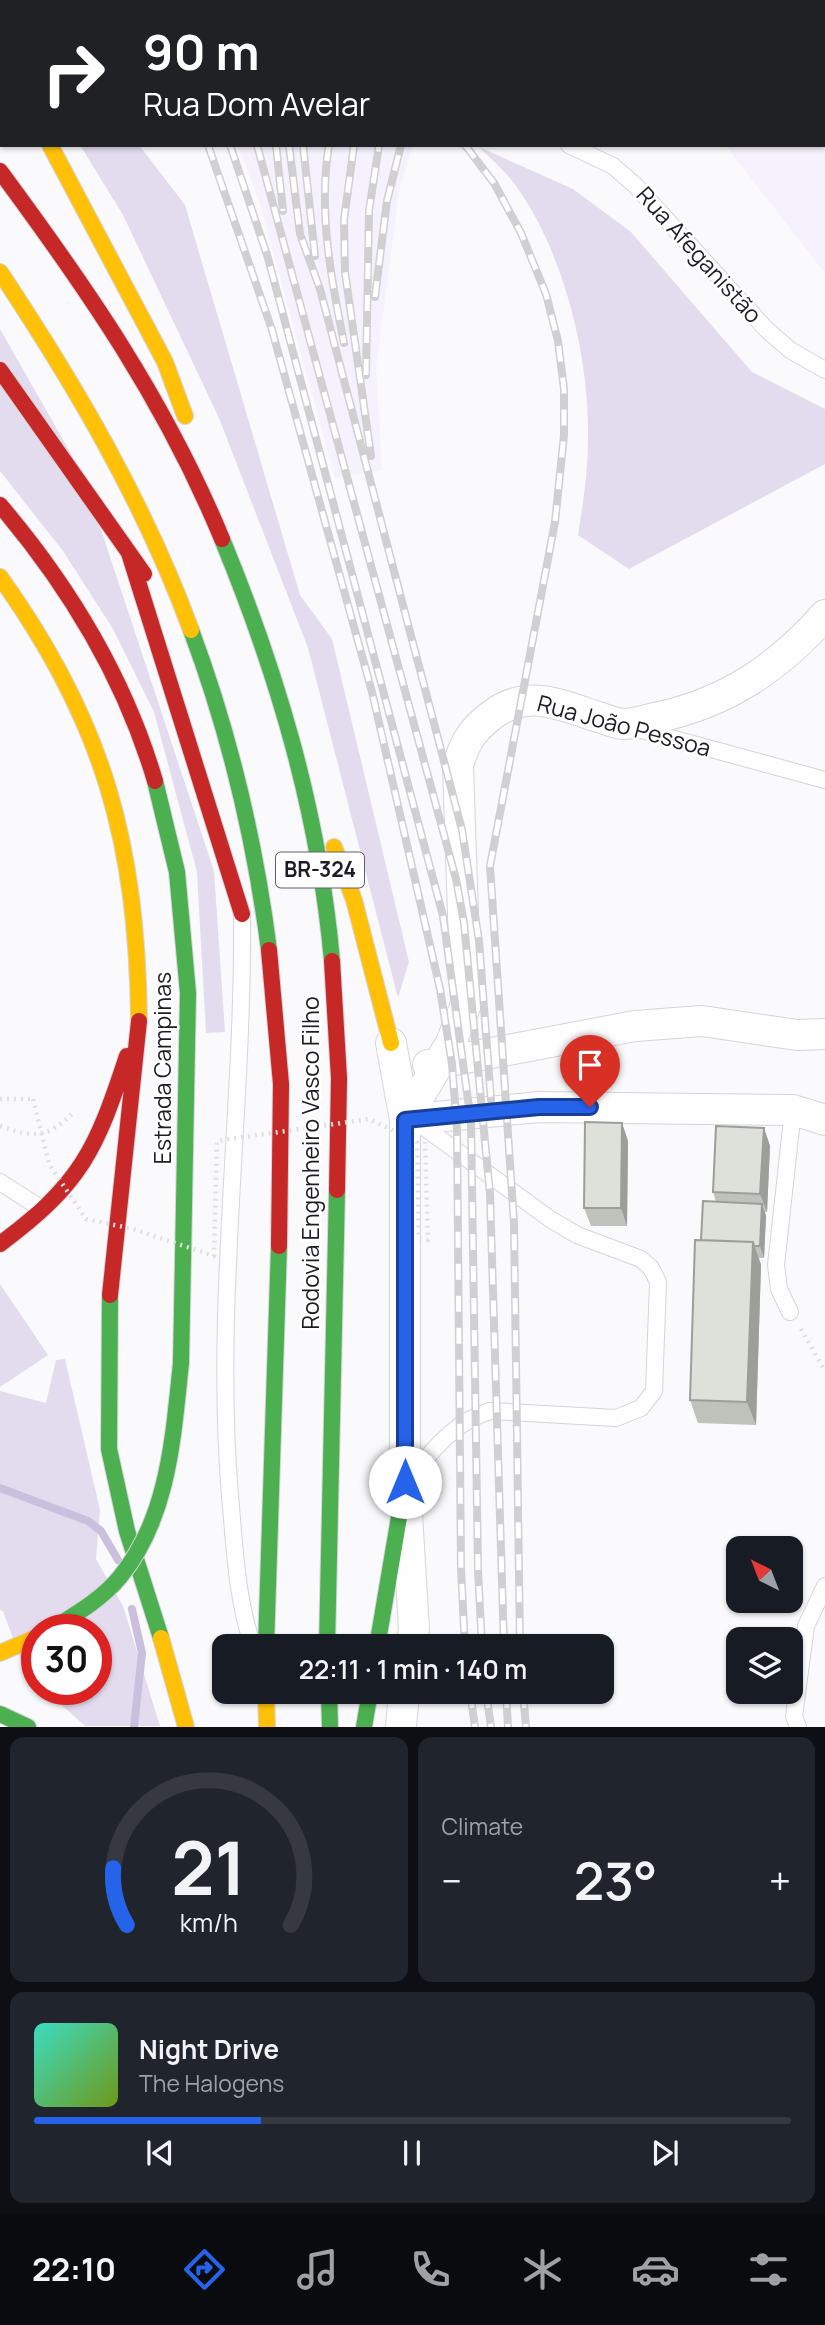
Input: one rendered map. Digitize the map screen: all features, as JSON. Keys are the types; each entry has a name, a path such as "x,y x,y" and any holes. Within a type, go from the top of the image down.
{"main road":[{"path":"51,147 165,362 250,610"},
{"name":"Rodovia Engenheiro Vasco Filho","path":"0,171 75,272 131,356 187,462 250,610 290,729 315,834 335,985 339,1065 327,1634"},
{"name":"Rodovia Engenheiro Vasco Filho","path":"0,272 60,363 105,444 147,525 180,601 241,795 260,890 279,1052 281,1210 266,1634"},
{"path":"0,370 197,649"},
{"name":"Estrada Campinas","path":"0,505 67,594 118,690 159,797 177,871 184,932 188,1107 181,1363 164,1492 151,1532 130,1564 98,1597 74,1614"},
{"path":"129,554 242,914"},
{"name":"Estrada Campinas","path":"0,577 25,608 55,659 92,738 127,849 140,960 139,1020 104,1125 91,1154 71,1181 0,1244"},
{"path":"290,729 354,900 391,1043"},
{"path":"139,1020 110,1292 109,1449 127,1531 172,1671 186,1727"},
{"path":"379,1634 405,1482"},
{"path":"0,1653 21,1644"},
{"path":"266,1704 267,1727"},
{"path":"329,1704 330,1727"},
{"path":"364,1727 368,1704"},
{"path":"0,1714 28,1727"}],"street":[{"path":"622,724 708,705 735,692 788,653 825,615"},
{"name":"Rua João Pessoa","path":"415,1131 441,1060 457,1030 466,1003 458,766 463,747 485,720 517,701 541,699 622,724"},
{"path":"391,1043 420,1066 441,1060 635,1027 702,1021 797,1035 825,1034"},
{"path":"391,1043 415,1131 405,1482 413,1634"},
{"path":"415,1131 539,1107 793,1110 825,1120"},
{"path":"401,1727 403,1704"}],"lane":[{"name":"Rua Afeganistão","path":"573,147 613,166 636,186 766,329 790,351 825,370"},
{"name":"Rua João Pessoa","path":"622,724 825,780"},
{"path":"241,795 243,980 226,1305 226,1447 240,1608 249,1634"},
{"path":"790,1312 779,1289 776,1265 793,1110"},
{"path":"405,1482 446,1436 470,1417 490,1411 616,1418 641,1408 654,1391 658,1282 651,1268 640,1259 577,1235 550,1219 425,1128 415,1131"},
{"path":"0,1182 42,1209"},
{"path":"798,1727 794,1716 806,1626 825,1586"}],"path":[{"path":"0,1099 33,1099 49,1164 86,1219 133,1229 214,1256 216,1140 369,1119 417,1142 419,1240 428,1240 415,1131"},
{"path":"0,1126 31,1137 51,1131 73,1113 78,1103"},
{"path":"790,1312 825,1371"}],"shaded area":[{"path":"81,147 141,147 185,205 300,595 332,639 409,962 398,998 308,648 219,418 123,215"},
{"path":"239,147 412,147 399,191 376,368 382,470 335,478 260,204"},
{"path":"479,147 573,189 631,232 752,372 825,409 825,464 629,569 578,535 587,464 587,408 584,374 570,305 546,238 531,209 509,177"},
{"path":"727,147 825,147 825,273"},
{"path":"0,329 83,475 214,871 225,1032 206,1033 197,872 154,712 113,629 63,551 0,471"},
{"path":"0,1284 48,1355 0,1387"},
{"path":"65,1359 100,1510 96,1559 123,1606 160,1726 85,1726 62,1705 112,1705 112,1614 21,1614 21,1660 3,1611 0,1610 0,1391 46,1403 56,1360"}],"building":[{"path":"585,1122 622,1123 621,1208 584,1208"},
{"path":"716,1126 764,1128 760,1194 713,1192"},
{"path":"703,1201 762,1204 760,1246 754,1246 753,1242 701,1240"},
{"path":"695,1240 753,1242 747,1402 690,1400"}],"waterway":[{"path":"0,1488 88,1521 101,1531 118,1560"},
{"path":"132,1609 142,1653 134,1727"}],"railway":[{"path":"209,147 272,330 372,692 440,989 452,1064 457,1129 461,1569 464,1634"},
{"path":"231,147 268,258 443,916 471,1122 481,1634"},
{"path":"258,147 456,879 464,923 490,1194 504,1634"},
{"path":"276,147 283,211"},
{"path":"289,147 300,234 320,289 462,830 479,941 491,1100"},
{"path":"303,147 315,256"},
{"path":"329,147 325,219 344,343"},
{"path":"354,147 344,220 345,272 371,456"},
{"path":"366,375 369,211 379,147"},
{"path":"375,297 387,201 400,147"},
{"path":"467,147 494,183 521,233 546,294 558,341 564,389 564,435 555,522 490,866 514,1223 520,1634"},
{"path":"472,1704 475,1727"},
{"path":"488,1704 491,1727"},
{"path":"507,1704 508,1727"},
{"path":"524,1704 526,1727"}],"traffic: fast":[{"path":"222,539 261,642 293,746 317,852 332,961"},
{"path":"191,630 229,747 239,787 269,950"},
{"path":"155,781 177,872 188,993 181,1363"},
{"path":"327,1634 337,1190"},
{"path":"266,1634 279,1246"},
{"path":"110,1295 109,1449 127,1531 161,1638"},
{"path":"75,1614 120,1577 149,1529 166,1475 181,1363"},
{"path":"379,1634 405,1482"},
{"path":"329,1704 330,1727"},
{"path":"364,1727 368,1704"},
{"path":"0,1714 28,1727"}],"traffic: slow":[{"path":"51,147 165,362 185,416"},
{"path":"0,272 106,445 152,536 191,630"},
{"path":"0,577 36,630 65,683 89,735 108,787 122,841 131,897 137,957 139,1021"},
{"path":"334,847 354,900 391,1043"},
{"path":"161,1638 186,1727"},
{"path":"0,1653 21,1644"},
{"path":"266,1704 267,1727"}],"traffic: jam":[{"path":"0,171 64,259 123,348 176,440 222,539"},
{"path":"0,370 144,574"},
{"path":"0,505 49,568 92,635 128,706 155,781"},
{"path":"129,553 242,914"},
{"path":"269,950 281,1084 279,1246"},
{"path":"332,961 339,1078 337,1190"},
{"path":"110,1295 139,1021"},
{"path":"0,1244 50,1202 83,1162 106,1116 127,1056"}],"route":[{"path":"405,1482 405,1120 539,1107 590,1107"}]}
